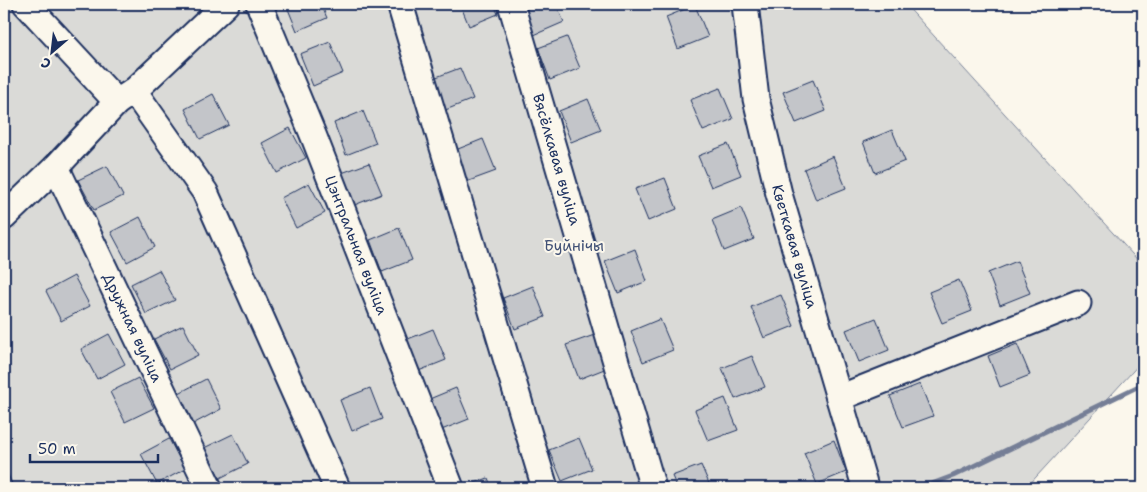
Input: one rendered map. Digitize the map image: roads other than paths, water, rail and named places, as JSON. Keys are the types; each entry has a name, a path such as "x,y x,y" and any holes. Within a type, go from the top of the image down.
{"street":[{"path":"26,4 126,97 205,192 337,488"},
{"path":"4,217 126,97 226,4"},
{"name":"Цэнтральная вуліца","path":"259,4 314,137 451,488"},
{"path":"400,4 545,488"},
{"name":"Вясёлкавая вуліца","path":"511,4 654,488"},
{"name":"Кветкавая вуліца","path":"745,4 756,99 782,204 864,483"},
{"name":"Дружная вуліца","path":"56,167 209,488"},
{"path":"839,398 1078,303"}],"waterway":[{"path":"921,488 953,476 1143,384"}],"park label":[{"name":"Буйнічы","path":"574,246"}]}
